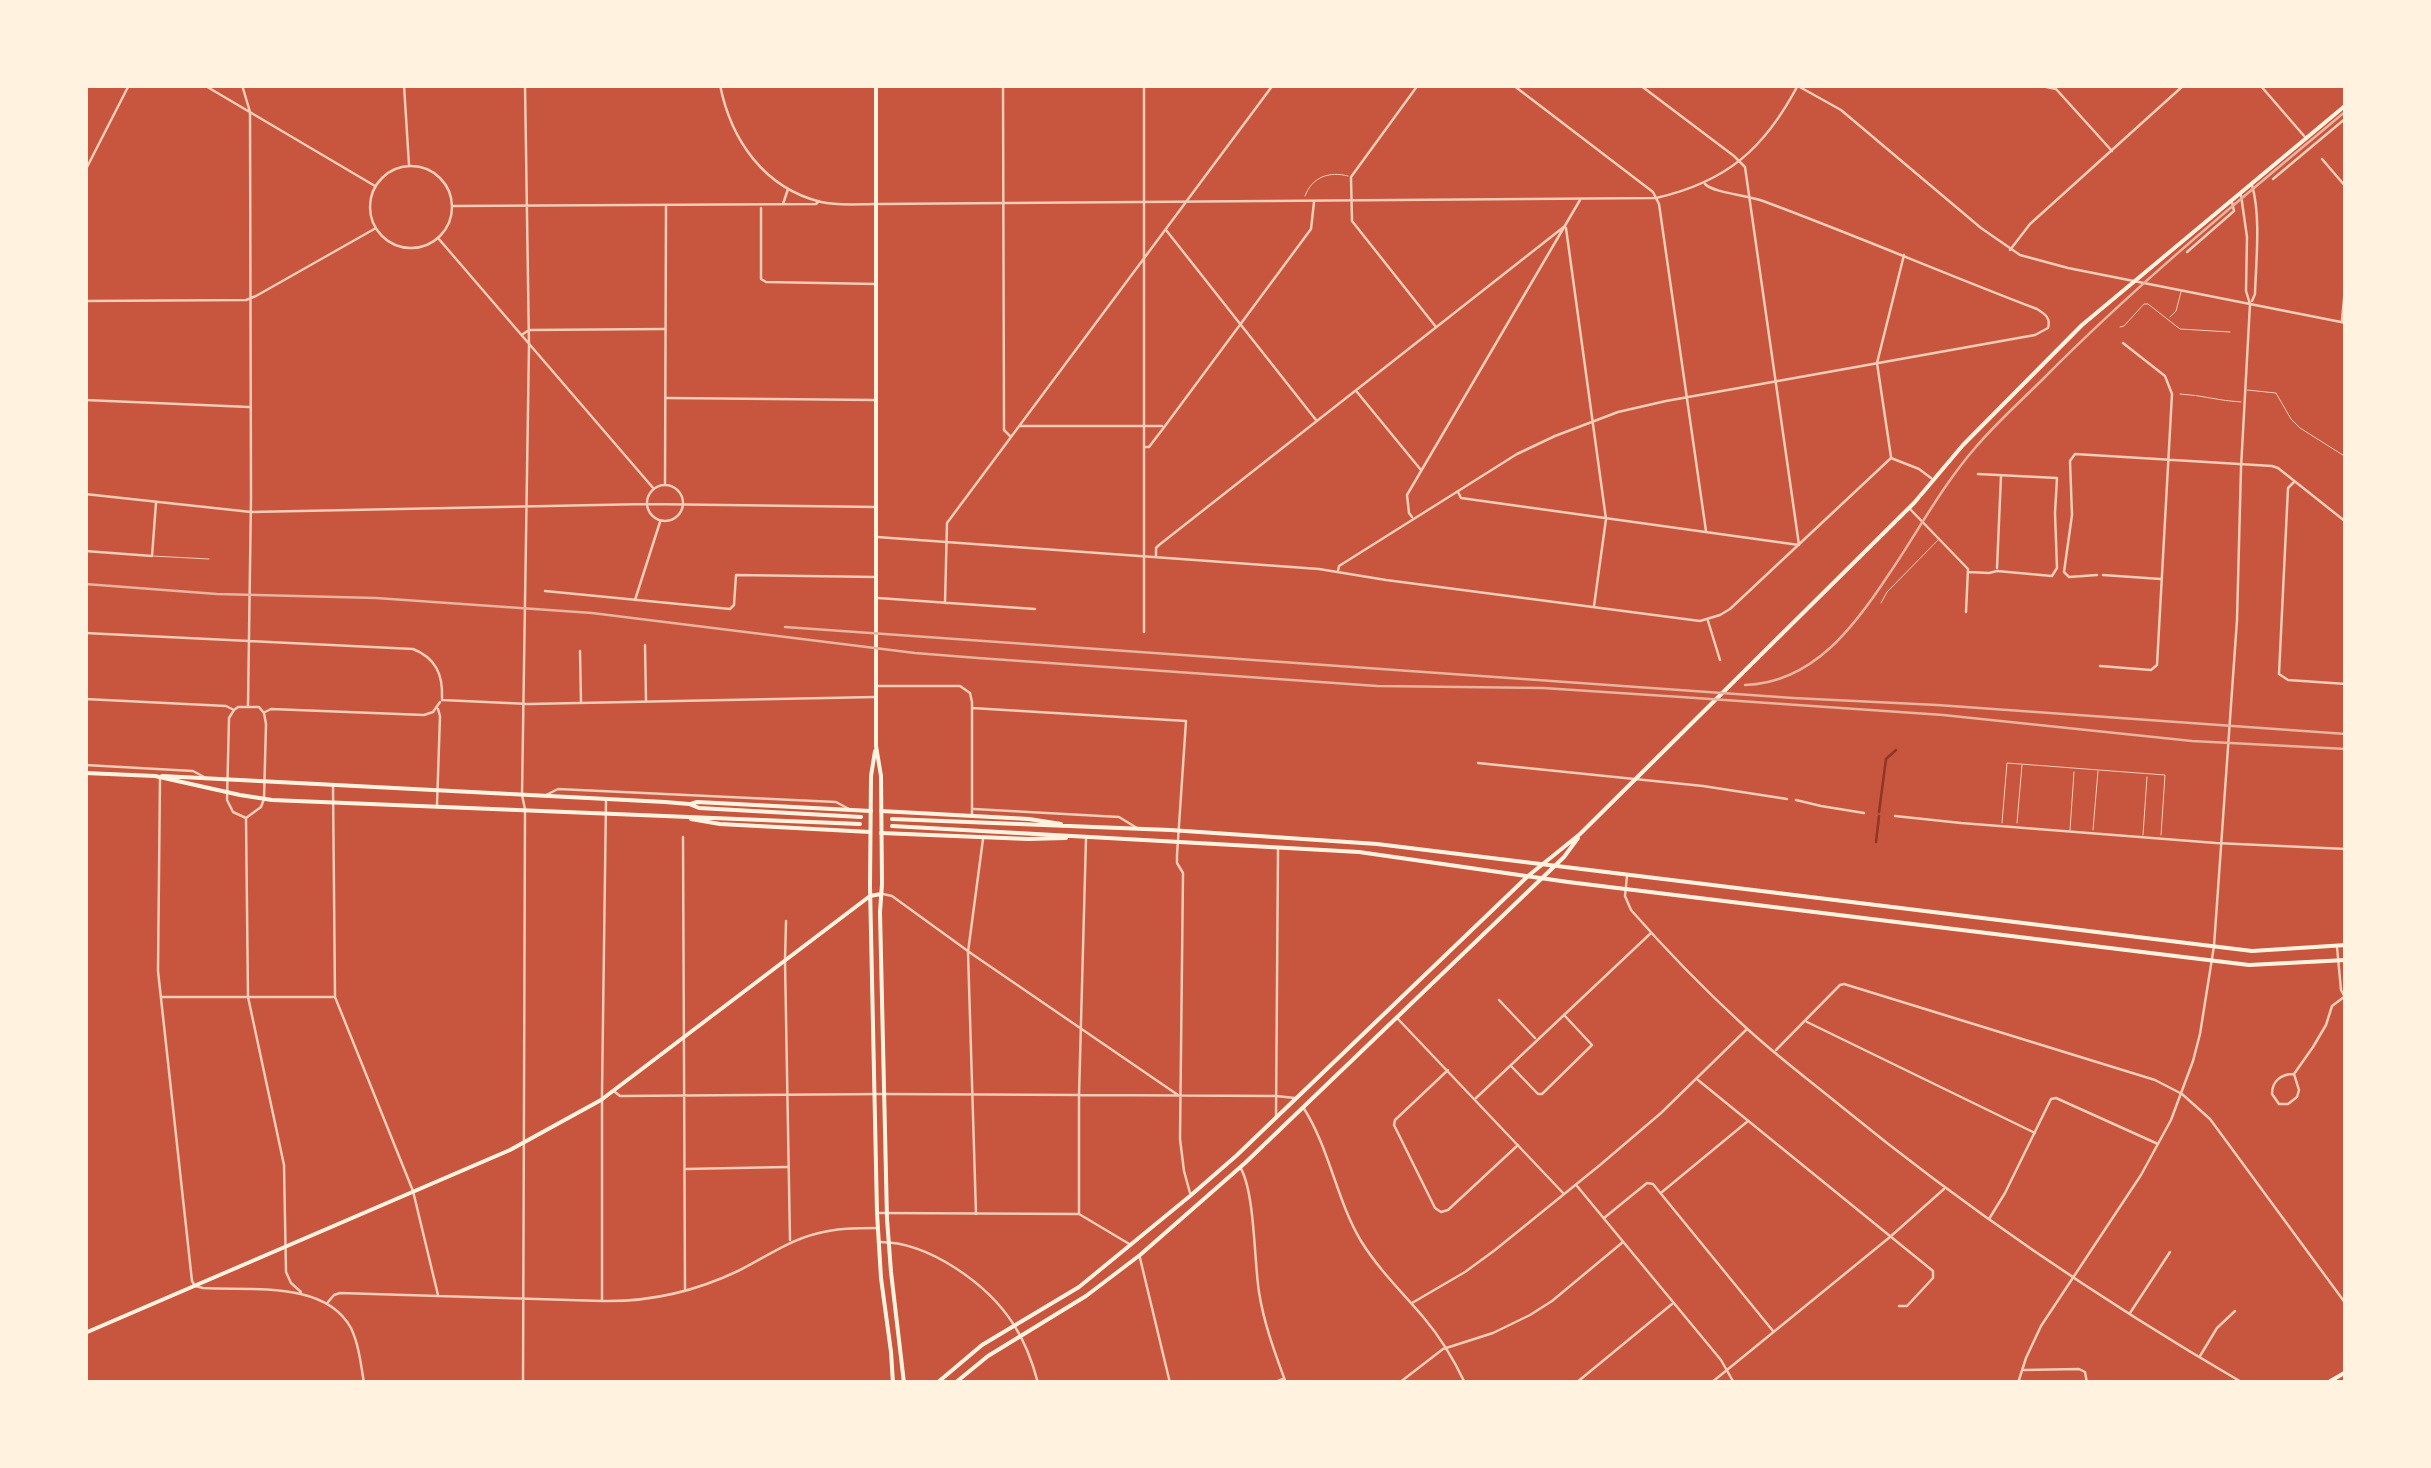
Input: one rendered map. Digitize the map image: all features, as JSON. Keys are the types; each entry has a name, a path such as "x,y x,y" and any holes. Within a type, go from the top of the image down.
{"main road":[{"path":"876,85 876,746 881,776 880,912 888,1242 904,1383"},
{"path":"937,1383 962,1360 1079,1286 1132,1246 1276,1118 1528,876 1580,834 1737,680 1909,508 1932,479 2078,329 2346,104"},
{"path":"876,746 871,768 870,832 874,1094 878,1242 892,1383"},
{"path":"85,773 690,804 972,813 1066,826"},
{"path":"158,777 264,799 690,818 720,824 984,838 1070,837"},
{"path":"690,804 699,808 860,820 690,818"},
{"path":"2346,945 2266,951 2214,946 1378,844 1137,828 892,822 1402,857 1626,889 2263,966 2346,960"},
{"path":"954,1383 988,1356 1086,1296 1198,1204 1554,866 1580,834"},
{"path":"1329,841 1329,851"},
{"path":"85,1333 523,1144 602,1100 870,896 881,894"},
{"path":"1388,1009 1396,1018"},
{"path":"1296,1098 1303,1107"},
{"path":"1276,1118 1276,1134"},
{"path":"1190,1196 1198,1204"},
{"path":"1132,1246 1140,1254"},
{"path":"2327,1383 2346,1372"}],"street":[{"path":"85,171 129,85"},
{"path":"204,85 376,186"},
{"path":"242,85 250,112 248,706"},
{"path":"404,85 409,166"},
{"path":"523,1383 522,795 529,345 526,85"},
{"path":"720,85 728,117 742,145 763,170 788,188 819,201 877,204 1656,198 1705,184 1740,161 1779,120 1798,85 1839,108 2010,250 2051,265 2344,322 2346,277"},
{"path":"1003,85 1004,430 1011,436"},
{"path":"1144,85 1144,632"},
{"path":"945,603 947,523 1273,85"},
{"path":"1418,85 1351,177 1350,202 1352,221 1436,327"},
{"path":"1513,85 1654,192 1660,204 1706,532"},
{"path":"1640,85 1745,168 1799,545"},
{"path":"2037,85 2054,87 2112,151"},
{"path":"2010,250 2030,224 2184,85"},
{"path":"2260,85 2306,138"},
{"path":"2273,179 2346,118"},
{"path":"2320,126 2326,134"},
{"path":"2286,154 2293,162"},
{"path":"2322,159 2346,187"},
{"path":"409,166 438,177 447,188 452,206 449,224 438,238 424,246 403,248 388,241 376,228 370,207 376,186 388,174 409,166"},
{"path":"1338,571 1339,566 1412,518 1517,454 1593,421 1642,406 2033,335 2048,328 2050,322 2044,313 1749,196 1709,189 1705,184"},
{"path":"2250,304 2255,294 2256,256 2252,184"},
{"path":"783,204 788,188"},
{"path":"2018,1383 2041,1326 2141,1176 2158,1144 2182,1094 2200,1034 2214,946 2240,562 2250,304 2246,291 2246,222 2240,193"},
{"path":"1412,518 1408,495 1580,200"},
{"path":"452,206 761,205 819,201"},
{"path":"2187,252 2234,211 2231,201"},
{"path":"1144,447 1165,426 1311,230 1314,202"},
{"path":"665,486 666,205"},
{"path":"761,205 762,279 766,282 878,284"},
{"path":"1156,556 1158,546 1565,226"},
{"path":"1565,226 1606,518 1594,608"},
{"path":"85,301 251,298 376,228"},
{"path":"1166,230 1317,421"},
{"path":"438,238 654,489"},
{"path":"1891,458 1877,362 1904,255"},
{"path":"522,336 528,330 665,330"},
{"path":"2100,666 2150,670 2157,665 2172,394 2165,376 2123,343"},
{"path":"1356,390 1422,472"},
{"path":"666,398 878,400"},
{"path":"85,400 251,407"},
{"path":"1019,426 1165,426"},
{"path":"2097,575 2069,577 2064,572 2072,515 2070,461 2075,454 2278,468 2346,522"},
{"path":"1891,458 1932,479"},
{"path":"877,537 1338,571 1692,622 1708,620 1730,608 1891,458"},
{"path":"1970,572 1997,570 2052,576 2057,568 2058,478 1978,474"},
{"path":"1997,570 2002,475"},
{"path":"2295,481 2288,488 2280,674 2288,680 2346,684"},
{"path":"665,486 678,491 683,504 674,519 660,521 652,516 648,496 665,486"},
{"path":"1457,491 1461,498 1799,545"},
{"path":"85,494 251,512 647,504 877,508"},
{"path":"85,551 152,556 156,502"},
{"path":"1909,508 1966,564 1970,572 1966,612"},
{"path":"634,600 660,521"},
{"path":"545,591 730,609 734,605 736,575 876,577"},
{"path":"2103,575 2162,579"},
{"path":"876,598 1035,609"},
{"path":"1708,620 1720,660"},
{"path":"85,633 413,649 424,654 439,671 442,683 442,700 424,715 271,709 264,713"},
{"path":"645,645 646,702"},
{"path":"580,651 581,703"},
{"path":"876,686 962,686 970,693 972,813 1119,817 1137,828"},
{"path":"442,700 524,704 876,698"},
{"path":"85,699 226,706 234,710"},
{"path":"248,706 264,713 266,782 261,807 246,818 231,810 226,792 230,718 238,707 248,706"},
{"path":"437,708 437,808"},
{"path":"972,708 1186,721 1178,843 1178,864 1183,873 1179,1096 1184,1171 1190,1196"},
{"path":"1478,762 1698,785 1788,799"},
{"path":"85,765 192,771 206,778"},
{"path":"158,777 158,971 192,1281 195,1286 302,1292"},
{"path":"333,785 335,997 413,1191 439,1296"},
{"path":"546,796 558,788 836,802 850,810"},
{"path":"602,1301 606,799"},
{"path":"1796,800 1864,813"},
{"path":"1895,816 2221,844 2346,850"},
{"path":"246,818 248,997 284,1165 286,1272 302,1292 340,1312 351,1328 364,1383"},
{"path":"683,837 686,1290"},
{"path":"976,1214 968,952 984,838"},
{"path":"1079,1214 1086,838"},
{"path":"1276,1118 1278,847"},
{"path":"1628,875 1628,906 1700,984 1774,1052 1989,1220 2074,1279 2243,1383"},
{"path":"881,894 892,896 1179,1096"},
{"path":"786,921 790,1243"},
{"path":"1475,1099 1652,933"},
{"path":"2294,1074 2298,1098 2278,1104 2272,1094 2273,1085 2282,1076 2294,1074 2326,1024 2332,1006 2345,998 2337,946"},
{"path":"1774,1052 1844,984 2144,1076 2182,1094 2210,1119 2346,1304"},
{"path":"160,997 335,997"},
{"path":"1499,1000 1536,1039"},
{"path":"1510,1066 1540,1094 1592,1045 1563,1014"},
{"path":"1396,1018 1564,1194"},
{"path":"1804,1021 2034,1133"},
{"path":"1411,1304 1464,1272 1564,1194 1661,1114 1747,1029"},
{"path":"1448,1070 1394,1125 1435,1208 1441,1212 1448,1210 1518,1145"},
{"path":"1697,1079 1934,1274 1907,1306 1899,1306"},
{"path":"614,1091 620,1096 1296,1098"},
{"path":"1989,1220 2051,1099 2158,1144"},
{"path":"1303,1107 1322,1142 1354,1228 1380,1269 1446,1348 1464,1383"},
{"path":"1661,1193 1748,1121"},
{"path":"685,1169 788,1167"},
{"path":"1240,1167 1249,1201 1263,1316 1285,1380 1273,1383"},
{"path":"1604,1218 1647,1183 1653,1184 1774,1332"},
{"path":"1576,1184 1734,1383"},
{"path":"1711,1383 1945,1188"},
{"path":"877,1213 1079,1214 1132,1246"},
{"path":"327,1303 338,1293 643,1300 736,1272 790,1243 825,1232 878,1228"},
{"path":"878,1242 918,1248 948,1264 985,1292 1014,1325 1038,1383"},
{"path":"1399,1383 1446,1348 1493,1333 1552,1301 1624,1242"},
{"path":"2129,1314 2170,1252"},
{"path":"1140,1254 1170,1383"},
{"path":"1576,1383 1674,1303"},
{"path":"2199,1358 2217,1328 2235,1311"},
{"path":"2021,1369 2078,1369 2085,1372 2087,1383"}],"lane":[{"path":"1305,202 1309,187 1324,176 1351,177"},
{"path":"2168,320 2176,311 2181,290"},
{"path":"2120,327 2148,304 2180,330 2230,332"},
{"path":"2246,390 2276,393 2300,428 2346,457"},
{"path":"2180,394 2245,402"},
{"path":"1881,603 1940,538"},
{"path":"152,556 208,559"},
{"path":"2002,826 2007,763 2022,764 2165,775 2160,838"},
{"path":"2017,826 2022,764"},
{"path":"2070,831 2074,768"},
{"path":"2093,833 2098,770"},
{"path":"2143,837 2148,774"}],"waterway":[{"path":"1879,812 1886,759 1896,750"},
{"path":"1876,842 1879,816"}],"tram line":[{"path":"85,584 592,613 978,658 1377,686 1543,688 1681,697 1943,715 2192,741 2346,749"}],"railway":[{"path":"1745,685 1791,674 1830,648 1862,613 1952,478 1991,430 2154,274 2346,111"},
{"path":"785,627 2346,734"}]}
